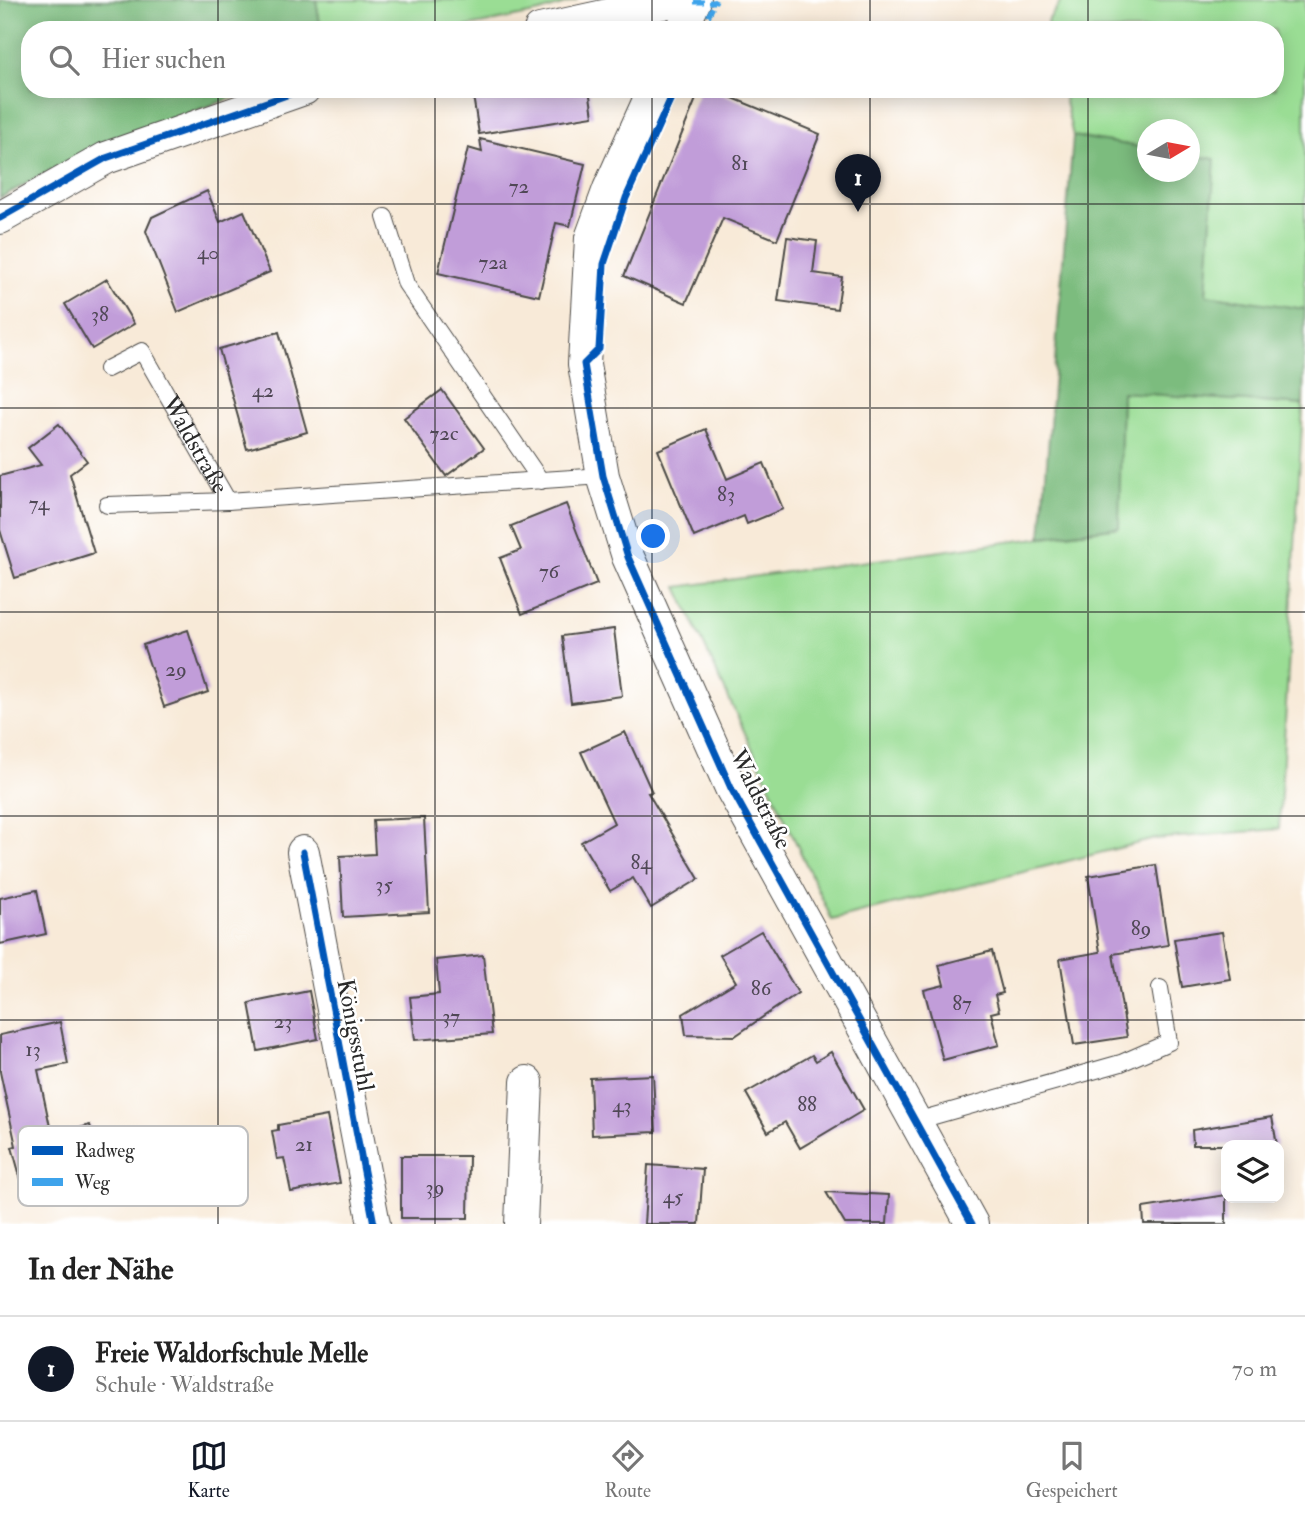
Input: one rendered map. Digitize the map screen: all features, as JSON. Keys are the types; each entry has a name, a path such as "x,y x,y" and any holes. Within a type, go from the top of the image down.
{"street":[{"path":"581,21 672,1 690,11"},
{"path":"0,218 106,158 278,98"},
{"name":"Waldstraße","path":"650,98 609,189 591,238 584,364 603,476 628,556 731,788 972,1224"},
{"name":"Königsstuhl","path":"303,852 374,1224"},
{"path":"521,1224 527,1082"}],"lane":[{"path":"385,217 406,284 541,481"},
{"name":"Waldstraße","path":"107,369 142,351 228,501 603,476"},
{"path":"107,505 228,501"},
{"path":"916,1121 1121,1063 1169,1042 1160,989"}],"green space":[{"path":"0,0 316,0 320,21 21,21 21,98 232,98 96,146 0,198"},
{"path":"316,0 577,0 540,12 494,21 320,21"},
{"path":"1062,0 1305,0 1305,309 1206,295 1214,159 1200,157 1200,119 1137,119 1137,146 1073,136 1064,98 1284,98 1284,21 1048,21"},
{"path":"1073,136 1137,146 1137,182 1200,182 1200,157 1215,159 1206,295 1305,309 1303,405 1122,392 1119,527 1041,537"},
{"path":"1122,392 1303,405 1279,829 1155,839 832,920 677,587 1118,527"}],"building":[{"path":"473,98 590,98 593,116 479,134"},
{"path":"696,98 733,98 820,134 777,240 723,218 686,303 624,276"},
{"path":"480,139 585,164 570,226 556,223 539,296 438,273 468,148 482,152"},
{"path":"207,191 220,222 244,211 270,272 178,312 146,231 152,217"},
{"path":"787,237 817,241 813,273 842,277 837,309 778,301"},
{"path":"107,279 134,324 92,349 65,304"},
{"path":"279,332 307,432 247,449 219,349"},
{"path":"442,390 484,448 446,476 404,418"},
{"path":"59,424 87,461 70,474 94,553 15,578 0,530 0,476 41,465 28,448"},
{"path":"706,429 727,479 764,463 783,509 747,524 744,516 694,537 658,450"},
{"path":"566,504 597,584 522,614 500,558 521,550 511,526"},
{"path":"614,629 622,696 571,703 562,636"},
{"path":"188,630 208,692 164,707 143,645"},
{"path":"625,732 652,792 648,793 699,879 651,908 633,878 610,891 581,842 614,823 581,752"},
{"path":"424,818 429,912 343,917 340,856 375,854 373,820"},
{"path":"1156,865 1168,945 1113,954 1127,1037 1074,1045 1060,959 1100,952 1088,876"},
{"path":"37,890 46,934 0,944 0,898"},
{"path":"761,931 798,993 735,1036 686,1035 683,1014 736,982 720,955"},
{"path":"1222,932 1230,979 1182,987 1174,939"},
{"path":"992,951 1003,993 995,995 999,1011 991,1013 999,1045 943,1060 924,990 944,985 939,965"},
{"path":"483,955 492,1034 415,1040 410,997 439,994 436,960"},
{"path":"309,991 318,1039 258,1051 249,1003"},
{"path":"60,1022 68,1064 38,1070 50,1126 18,1126 18,1169 12,1147 16,1146 0,1072 0,1035"},
{"path":"831,1052 864,1110 800,1148 785,1122 768,1132 746,1093 812,1055 816,1061"},
{"path":"653,1075 656,1132 592,1135 590,1078"},
{"path":"327,1116 340,1183 291,1192 284,1158 277,1159 272,1131 278,1130 278,1125"},
{"path":"1272,1117 1276,1140 1221,1140 1221,1145 1193,1145 1192,1130"},
{"path":"401,1156 469,1156 468,1218 401,1218"},
{"path":"648,1165 703,1169 699,1224 644,1224"},
{"path":"826,1192 889,1195 887,1224 845,1224"},
{"path":"1221,1196 1221,1203 1226,1203 1226,1224 1144,1224 1143,1208"}],"marked path":[{"path":"706,21 716,0"},
{"path":"694,2 715,2"}],"cycle path":[{"path":"0,218 106,158 278,98"},
{"path":"671,98 626,198 604,264 599,349 584,364 603,476 628,557 731,788 972,1224"},
{"path":"303,852 374,1224"}],"place":[{"name":"Freie Waldorfschule Melle","path":"858,212"}]}
